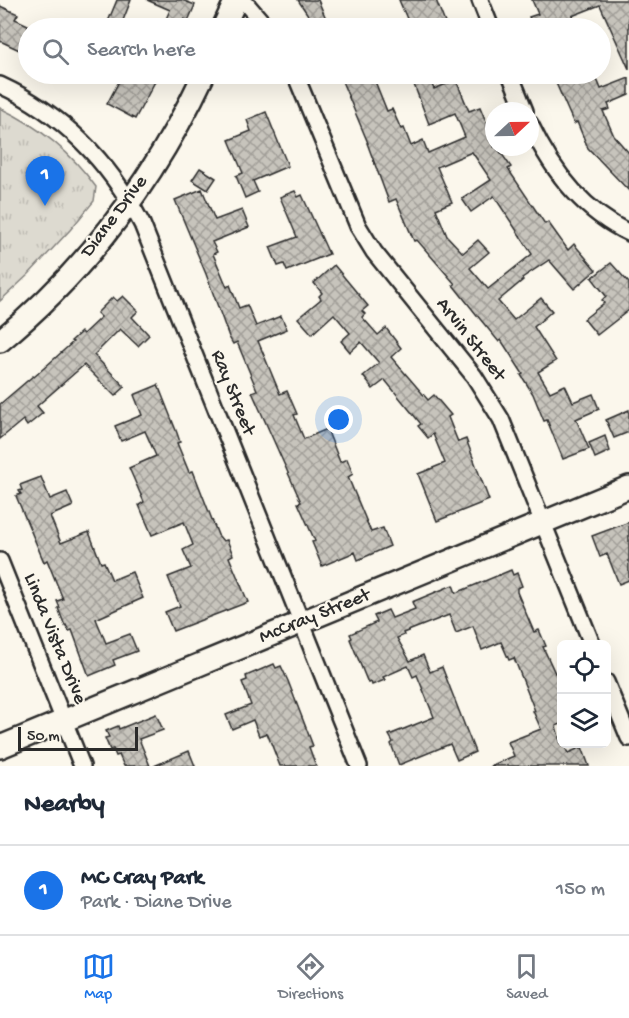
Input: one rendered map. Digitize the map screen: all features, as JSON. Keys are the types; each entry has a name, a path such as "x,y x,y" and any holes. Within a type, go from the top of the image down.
{"street":[{"path":"228,18 236,0"},
{"path":"243,0 258,18"},
{"path":"480,0 487,18"},
{"name":"Diane Drive","path":"0,341 52,294 87,257 130,202 165,148 199,84"},
{"name":"Arvin Street","path":"299,84 358,226 374,252 485,392 501,419 589,640"},
{"path":"514,84 521,102"},
{"name":"Ray Street","path":"0,85 38,105 63,123 89,148 112,175 142,224 359,766"},
{"path":"539,140 553,166 572,190 602,216 629,233"},
{"name":"McCray Street","path":"0,747 629,487"},
{"name":"Linda Vista Drive","path":"0,561 82,766"},
{"path":"611,694 629,738"}],"green space":[{"path":"0,108 28,123 53,141 76,162 96,187 94,201 70,230 0,301"}],"building":[{"path":"117,0 131,0 124,18 110,18"},
{"path":"147,0 182,0 195,5 189,18 166,18 170,10"},
{"path":"298,0 318,0 326,18 310,18"},
{"path":"399,0 436,0 443,18 407,18"},
{"path":"532,0 629,0 629,69 611,29 611,18 606,18 600,5 572,16 573,18 529,17 538,14"},
{"path":"0,6 18,14 15,19 18,20 18,49 0,41"},
{"path":"629,78 629,95 608,104 610,109 603,111 614,136 629,153 629,191 588,148 577,122 574,124 556,84 599,84 601,89"},
{"path":"118,84 154,84 135,119 107,104"},
{"path":"343,84 376,84 387,111 392,109 401,129 404,128 411,146 423,140 428,153 465,137 455,113 429,124 414,84 432,84 434,89 446,84 458,84 469,111 480,107 485,119 485,156 503,156 511,167 508,169 545,224 548,222 568,250 574,244 596,270 574,289 549,260 522,278 523,280 498,301 514,320 541,298 552,311 534,327 556,361 538,372 550,392 565,385 573,402 593,394 599,409 576,419 589,449 563,459 547,420 544,421 533,394 521,375 523,374 501,340 499,342 453,285 455,284 417,240 414,241 396,199 389,202","holes":["472,152 491,180 462,199 471,212 494,196 532,254 488,289 470,268 489,252 478,240 463,253 447,236 436,209 452,202 437,167"]},
{"path":"266,112 288,166 253,181 258,192 245,198 236,176 243,173 229,140 251,131 247,120"},
{"path":"200,168 216,178 208,190 192,180"},
{"path":"202,189 215,220 242,210 249,227 212,242 217,252 213,254 227,287 230,285 239,308 247,305 256,326 281,316 287,329 258,341 280,394 287,391 304,439 327,429 340,462 347,459 353,474 348,477 371,532 383,528 390,546 358,560 355,552 322,566 312,542 315,541 298,503 301,502 252,392 257,390 237,342 233,344 229,337 175,200"},
{"path":"295,191 298,197 302,195 329,254 287,271 284,264 278,266 270,247 297,237 280,197"},
{"path":"611,263 629,283 629,310 597,335 584,319 604,303 602,300 606,296 592,278"},
{"path":"334,265 368,306 362,311 365,314 362,317 378,335 386,328 401,348 391,357 428,400 434,395 451,415 448,417 458,442 466,439 489,500 437,521 418,474 445,463 433,434 428,438 418,426 421,424 385,380 373,389 363,376 379,363 361,342 350,352 341,341 350,333 334,314 312,334 298,318 321,299 319,296 322,293 314,283"},
{"path":"123,296 138,311 132,317 149,335 138,346 120,329 94,355 125,387 115,396 84,365 37,406 43,413 27,426 23,420 0,439 0,404 101,317 97,313 113,297 117,301"},
{"path":"158,385 189,472 193,471 218,535 223,541 227,540 233,555 229,557 248,602 173,631 165,612 180,606 168,577 191,568 183,550 193,545 184,522 152,535 139,505 144,502 129,468 156,456 145,431 121,441 115,426 142,415 134,395"},
{"path":"629,410 629,432 614,438 606,420"},
{"path":"605,436 610,451 595,458 589,443"},
{"path":"41,477 50,499 67,492 73,506 50,516 61,543 89,532 101,563 104,562 112,580 132,572 143,598 96,619 106,643 130,634 137,651 113,660 115,665 89,676 72,630 69,631 65,626 58,608 60,608 57,601 63,599 47,560 44,562 16,496 21,494 20,485"},
{"path":"629,522 629,580 619,584 607,554 600,557 592,536"},
{"path":"511,570 513,575 517,573 522,586 517,588 517,592 534,632 539,630 546,646 543,647 555,673 557,672 557,748 565,748 568,753 582,748 589,766 490,766 514,756 508,742 541,729 514,658 509,660 501,642 482,650 473,626 456,633 449,615 403,633 404,635 397,638 410,661 423,655 430,672 442,667 475,752 457,760 450,744 399,765 389,735 434,717 417,675 413,677 408,666 383,677 385,680 372,685 371,682 368,683 350,634 377,622 374,616 388,610 392,618 415,609 412,602 453,585 456,593"},
{"path":"274,664 276,668 281,666 288,681 313,746 309,747 316,766 280,766 267,733 259,736 253,720 232,729 226,715 251,705 242,682 247,680 246,676"},
{"path":"156,714 163,730 139,739 150,766 124,766 119,755 116,756 113,749 110,750 105,738 109,737 106,731 118,726 119,729"},
{"path":"189,751 195,766 154,766"}],"place":[{"name":"MC Cray Park","path":"45,206"}]}
